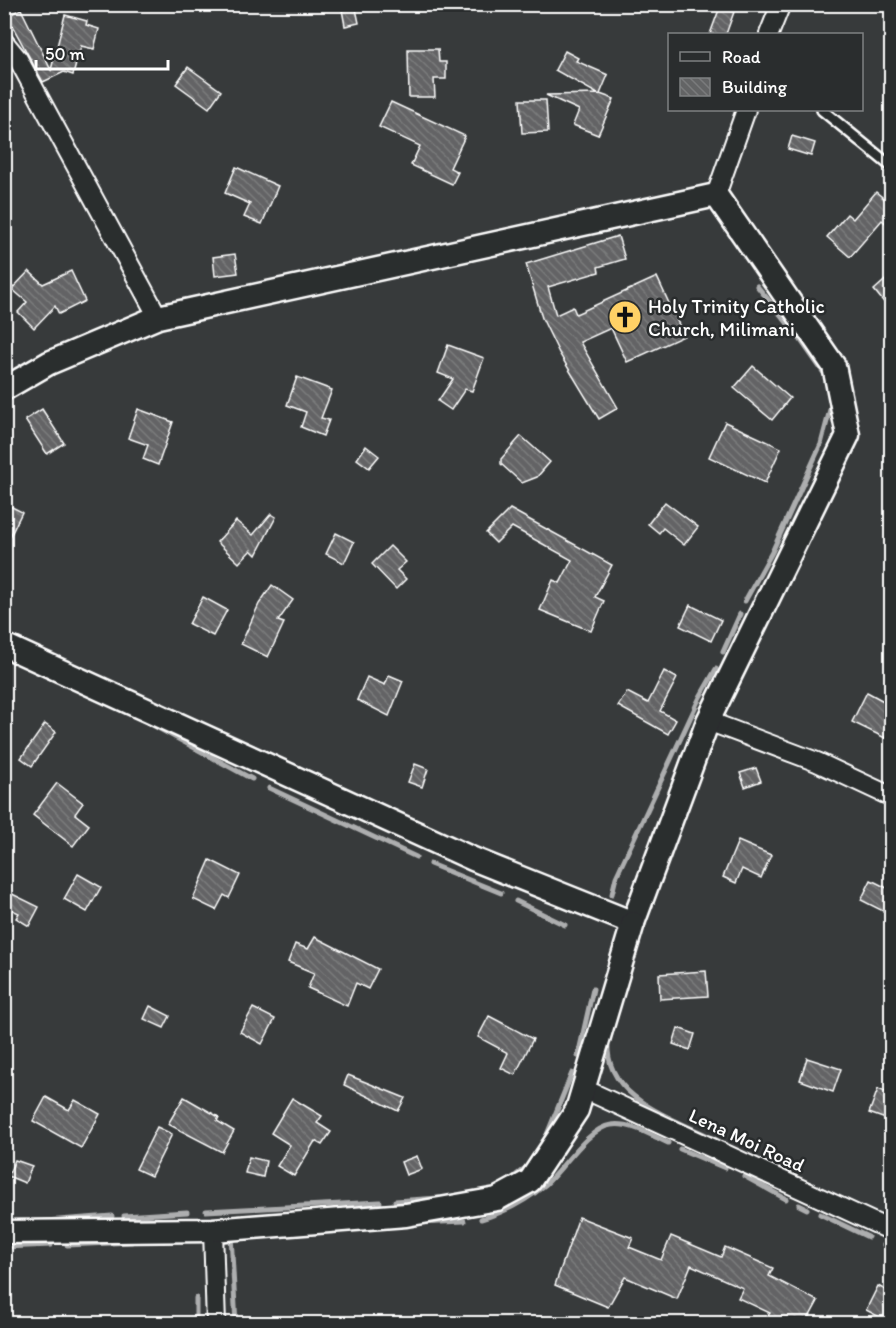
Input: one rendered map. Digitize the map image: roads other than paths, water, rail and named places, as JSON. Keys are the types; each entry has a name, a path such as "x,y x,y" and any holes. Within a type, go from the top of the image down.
{"street":[{"path":"769,33 781,4"},
{"path":"4,42 18,59 158,317"},
{"path":"716,195 747,111"},
{"path":"4,389 49,363 158,317 716,195"},
{"path":"4,1232 213,1230 406,1215 496,1199 530,1181 577,1110 633,923 708,721 848,435 834,366 716,195"},
{"path":"4,645 473,859 633,923"},
{"path":"708,721 817,762 891,797"},
{"name":"Lena Moi Road","path":"584,1089 891,1231"},
{"path":"213,1230 216,1323"}],"lane":[{"path":"823,111 891,167"}],"waterway":[{"path":"757,286 798,336 826,376"},
{"path":"745,601 772,552 821,444 832,402"},
{"path":"723,652 740,614"},
{"path":"612,894 616,877 700,697 716,669"},
{"path":"147,722 252,779"},
{"path":"269,788 416,857"},
{"path":"430,864 501,893"},
{"path":"516,901 565,925"},
{"path":"578,1056 593,989"},
{"path":"608,1042 610,1063 618,1080 632,1094 667,1117 722,1143"},
{"path":"544,1142 572,1073"},
{"path":"481,1219 523,1201 546,1184 576,1150 602,1128 611,1125 625,1125 668,1143"},
{"path":"680,1149 725,1168"},
{"path":"510,1180 529,1165"},
{"path":"744,1176 786,1199"},
{"path":"395,1201 439,1198"},
{"path":"206,1211 380,1202"},
{"path":"799,1205 807,1209"},
{"path":"124,1216 187,1212"},
{"path":"820,1214 868,1237"},
{"path":"45,1221 112,1216"},
{"path":"418,1223 464,1221"},
{"path":"231,1235 236,1324"},
{"path":"67,1245 131,1242"},
{"path":"4,1247 51,1245"},
{"path":"884,1245 892,1248"},
{"path":"196,1298 196,1324"}],"place":[{"name":"Holy Trinity Catholic Church, Milimani","path":"625,317"}]}
